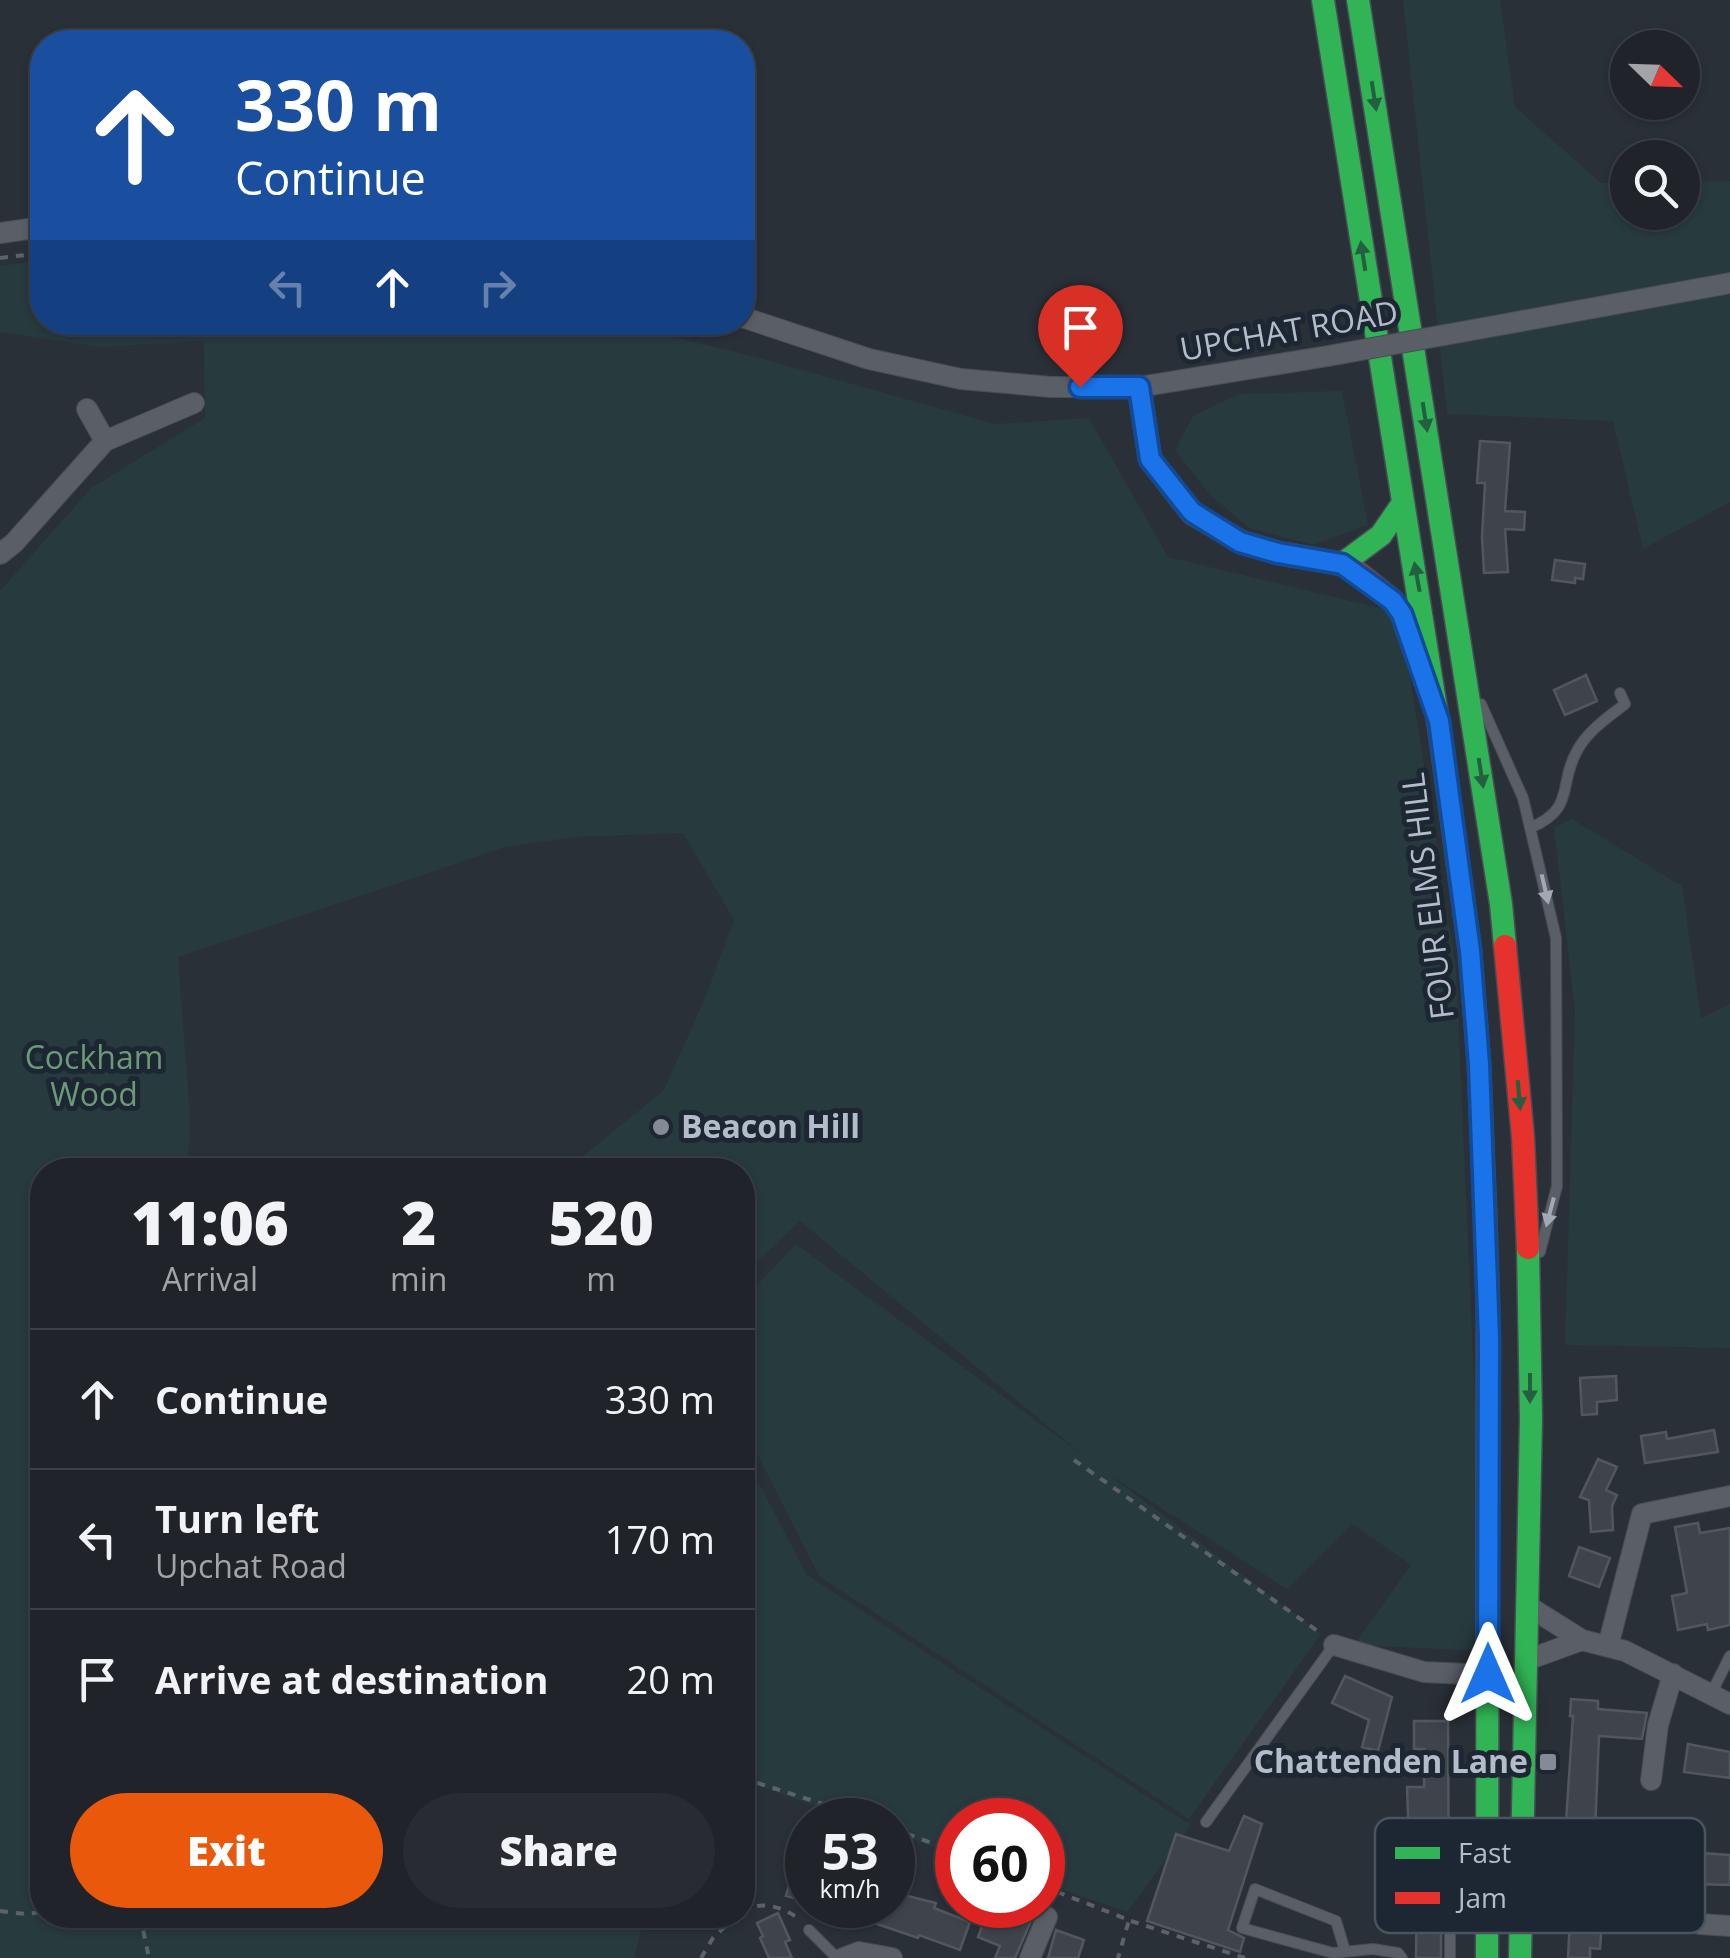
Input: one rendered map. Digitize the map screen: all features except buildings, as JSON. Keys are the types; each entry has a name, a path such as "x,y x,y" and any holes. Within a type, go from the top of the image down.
{"main road":[{"name":"FOUR ELMS HILL","path":"1323,0 1439,721 1470,951 1488,1286 1488,1818"},
{"name":"FOUR ELMS HILL","path":"1358,0 1501,904 1522,1137 1530,1290 1523,1818"},
{"path":"1139,387 1150,459 1192,512 1240,542 1342,564 1382,590 1402,614 1439,721"},
{"path":"1342,564 1381,534 1403,503"},
{"name":"FOUR ELMS HILL","path":"1520,1958 1521,1933"}],"street":[{"path":"0,233 30,229"},
{"name":"UPCHAT ROAD","path":"755,320 869,359 961,379 1051,387 1139,387 1730,283"},
{"path":"0,554 105,442 194,404"},
{"path":"87,409 105,442"},
{"path":"1608,1646 1642,1514 1730,1496"},
{"path":"1528,1606 1582,1640 1608,1646 1674,1674 1720,1699"},
{"path":"1527,1660 1582,1640"},
{"path":"1334,1645 1424,1672 1488,1674"},
{"path":"1652,1780 1658,1725 1674,1674"},
{"path":"1705,1924 1730,1926"},
{"path":"1030,1958 1041,1928"},
{"path":"840,1958 860,1952 892,1958"}],"lane":[{"path":"1465,667 1523,798 1556,938 1557,1186 1530,1290"},
{"path":"1530,828 1551,819 1565,796 1568,767 1580,744 1625,704 1620,693"},
{"path":"1206,1822 1334,1645"},
{"path":"1720,1699 1730,1656"},
{"path":"1345,1951 1336,1921 1255,1888 1242,1928 1334,1954 1373,1948 1398,1953 1402,1958"},
{"path":"809,1930 840,1958"}],"path":[{"path":"0,258 30,254"},
{"path":"1074,1460 1334,1645"},
{"path":"755,1782 804,1798"},
{"path":"1065,1895 1245,1958"},
{"path":"755,1907 784,1909 797,1916 809,1930"},
{"path":"0,1911 30,1913"},
{"path":"1118,1958 1129,1920"},
{"path":"143,1928 149,1958"},
{"path":"701,1958 724,1928"}],"green space":[{"path":"1403,0 1500,0 1515,107 1601,183 1610,183 1610,230 1700,230 1700,182 1730,181 1730,502 1643,549 1613,421 1447,414"},
{"name":"Cockham Wood","path":"30,262 30,335 666,335 995,424 1089,418 1168,557 1400,613 1456,970 1486,1651 1354,1645 1411,1565 1352,1524 1287,1589 1107,1473 1321,1634 1189,1819 819,1576 755,1450 755,1287 796,1244 1084,1456 800,1221 755,1264 755,1158 581,1158 664,1090 734,920 683,833 575,837 505,847 178,957 190,1115 188,1158 30,1158 30,1928 642,1928 634,1958 0,1958 0,591 91,488 205,418 204,341 101,347 0,332 0,266"},
{"path":"1342,391 1368,525 1313,545 1249,528 1209,494 1175,450 1193,416 1239,394"},
{"path":"1572,819 1682,886 1701,1018 1730,1004 1730,1348 1565,1345 1575,1011 1554,827"},
{"path":"755,1476 807,1575 1191,1825 1127,1912 1065,1891 1065,1798 935,1798 935,1847 915,1841 915,1798 793,1798 755,1784"}],"traffic: fast":[{"path":"1323,0 1440,733"},
{"path":"1358,0 1505,946"},
{"path":"1342,564 1381,535 1403,503"},
{"path":"1485,1212 1487,1818"},
{"path":"1523,1818 1531,1419 1528,1248"},
{"path":"1487,1933 1487,1958"},
{"path":"1520,1958 1521,1933"}],"traffic: jam":[{"path":"1139,387 1150,459 1192,513 1241,542 1342,564 1357,572 1393,601 1402,614 1415,652"},
{"path":"1440,733 1470,951 1485,1212"},
{"path":"1505,946 1523,1137 1528,1248"}],"place":[{"name":"Beacon Hill","path":"661,1127"},
{"name":"Chattenden Lane","path":"1548,1762"}],"route":[{"path":"1080,387 1139,387 1150,459 1192,512 1240,542 1342,564 1382,590 1402,614 1439,721 1470,951 1479,1064 1489,1338 1488,1674"}]}
